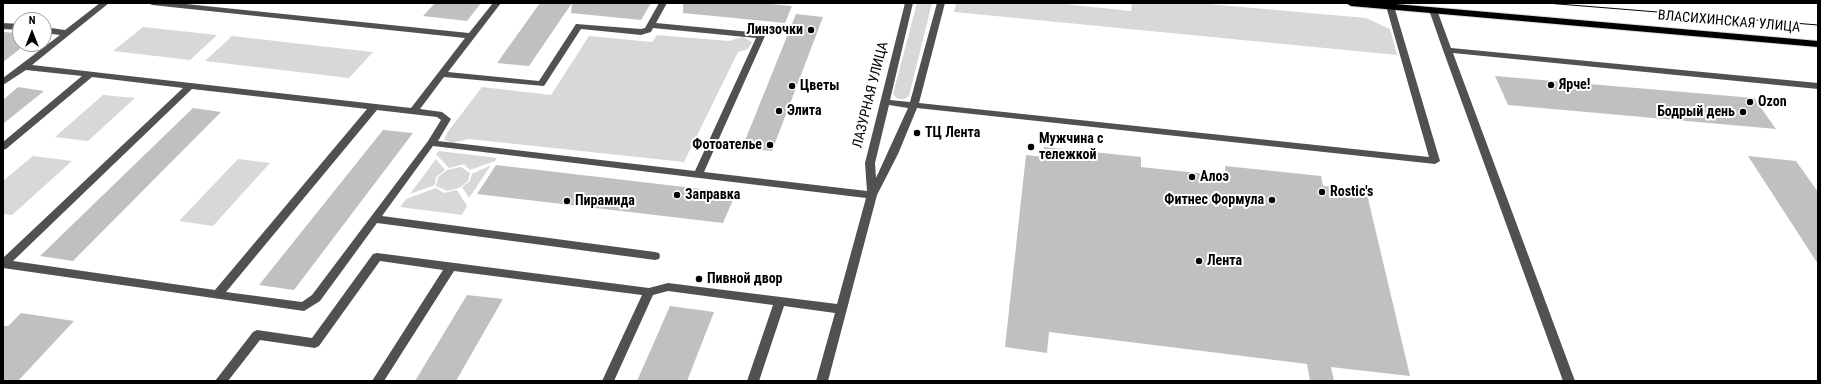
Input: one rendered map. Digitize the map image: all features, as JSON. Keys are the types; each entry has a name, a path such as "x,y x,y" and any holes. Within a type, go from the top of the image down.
{"highway":[{"name":"ВЛАСИХИНСКАЯ УЛИЦА","path":"1351,3 1818,44"}],"street":[{"path":"3,82 105,3"},
{"path":"152,3 471,36"},
{"path":"414,111 497,3"},
{"path":"442,74 541,84 579,26 641,32 648,30 663,3"},
{"name":"ЛАЗУРНАЯ УЛИЦА","path":"872,195 870,163 909,3"},
{"name":"ЛАЗУРНАЯ УЛИЦА","path":"822,381 872,195 893,154 914,105 941,3"},
{"path":"884,102 1435,161 1390,6"},
{"path":"1433,10 1569,381"},
{"path":"651,25 761,36 698,174"},
{"path":"52,31 68,33"},
{"path":"1447,50 1818,86"},
{"path":"3,264 304,307 316,298 431,143 446,119 439,114 24,67"},
{"path":"3,147 89,75"},
{"path":"3,264 190,86"},
{"path":"217,295 374,107"},
{"path":"431,143 872,195"},
{"path":"374,219 655,256"},
{"path":"221,381 257,335 316,343 377,257 649,292 668,287 841,309"},
{"path":"378,381 451,267"},
{"path":"608,381 649,292"},
{"path":"753,381 780,301"}],"shaded area":[{"path":"917,3 932,3 909,96 904,99 898,99 893,94"},
{"path":"956,3 1054,3 1131,11 1132,3 1197,3 1366,18 1390,29 1397,55 954,12"},
{"path":"143,27 217,35 190,60 113,51"},
{"path":"657,35 729,41 743,37 752,42 748,49 738,52 684,162 469,139 452,143 444,140 447,133 482,87 551,95 589,36 652,42"},
{"path":"232,36 373,52 349,78 205,61"},
{"path":"103,95 135,98 88,141 55,137"},
{"path":"439,151 497,158 495,161 470,170 464,164 449,168 436,154"},
{"path":"33,156 72,161 12,215 3,214 3,181"},
{"path":"238,159 270,163 213,226 179,221"},
{"path":"436,159 445,170 436,177 435,185 410,194"},
{"path":"491,165 469,198 462,187 470,181 472,174"},
{"path":"461,167 470,173 468,181 459,188 447,191 436,186 438,177 447,170"},
{"path":"436,188 444,193 457,190 467,206 462,215 400,207 406,199"}],"building":[{"path":"435,3 481,3 467,21 423,16"},
{"path":"540,3 572,3 529,66 497,63"},
{"path":"572,3 651,3 641,20 571,13"},
{"path":"683,3 760,3 792,6 785,23 683,13"},
{"path":"796,14 823,17 772,151 742,148"},
{"path":"3,32 12,33 12,52 16,52 3,62"},
{"path":"1495,76 1754,98 1776,129 1508,105"},
{"path":"18,87 44,91 3,124 3,100"},
{"path":"193,108 221,112 73,261 40,256"},
{"path":"383,130 413,133 294,290 259,285"},
{"name":"Лента","path":"1044,147 1141,157 1141,167 1226,176 1225,166 1321,176 1323,186 1366,190 1410,376 1331,367 1334,381 1310,381 1307,364 1049,332 1047,353 1005,347 1026,155 1044,157"},
{"path":"1748,156 1796,161 1818,192 1818,264"},
{"path":"496,165 736,193 723,223 477,194"},
{"path":"467,295 503,299 456,381 415,381"},
{"path":"670,306 714,312 687,381 637,381"},
{"path":"21,313 74,321 18,381 3,381 3,326 8,326"}],"tram line":[{"path":"1546,3 1818,25"}],"place":[{"name":"Линзочки","path":"811,30"},
{"name":"Ярче!","path":"1551,85"},
{"name":"Цветы","path":"792,86"},
{"name":"Ozon","path":"1750,102"},
{"name":"Элита","path":"779,111"},
{"name":"Бодрый день","path":"1743,112"},
{"name":"ТЦ Лента","path":"917,133"},
{"name":"Фотоателье","path":"770,145"},
{"name":"Мужчина с тележкой","path":"1031,147"},
{"name":"Алоэ","path":"1192,177"},
{"name":"Rostic's","path":"1322,192"},
{"name":"Заправка","path":"677,195"},
{"name":"Фитнес Формула","path":"1272,200"},
{"name":"Пирамида","path":"567,201"},
{"name":"Лента","path":"1199,261"},
{"name":"Пивной двор","path":"699,279"}]}
